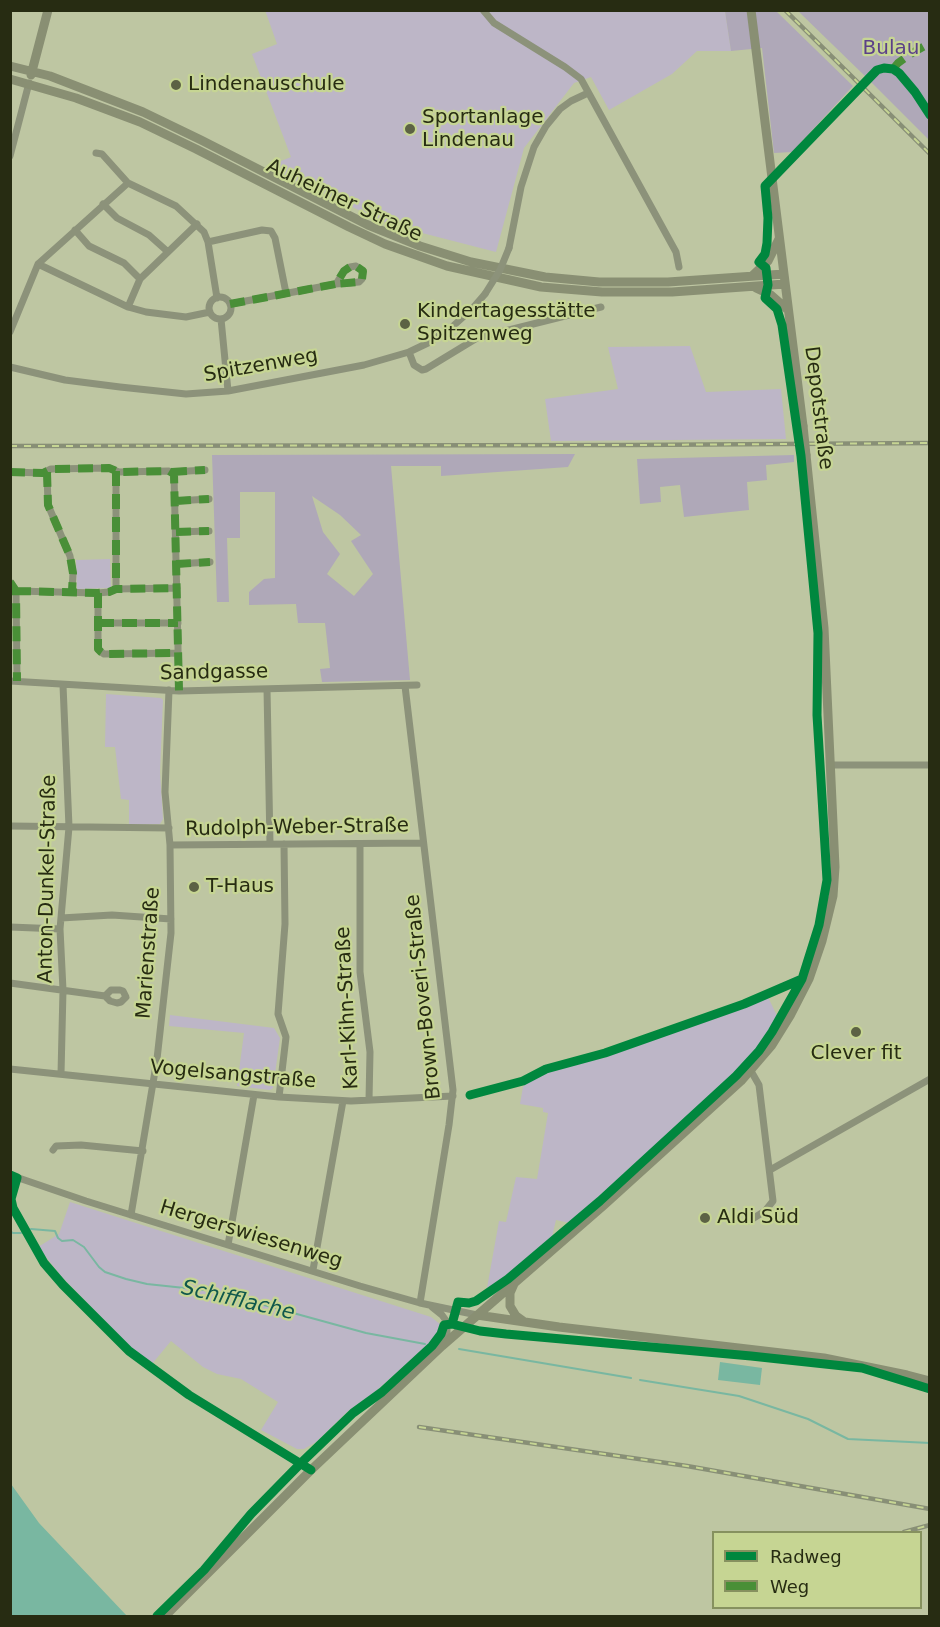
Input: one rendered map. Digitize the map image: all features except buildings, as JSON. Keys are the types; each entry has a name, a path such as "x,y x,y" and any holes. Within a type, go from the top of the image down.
{"main road":[{"path":"29,83 48,10"},
{"name":"Depotstraße","path":"165,1617 311,1470 442,1346 679,1138 751,1071 772,1045 813,969 825,931 836,867 824,628 803,426 752,10"},
{"name":"Auheimer Straße","path":"10,66 32,71 143,112 358,220 398,238 449,256 509,271 599,282 668,282 752,276 784,279"},
{"name":"Auheimer Straße","path":"10,79 76,98 140,122 348,227 447,266 516,282 576,290 630,293 752,286 784,279"},
{"path":"752,276 768,261 779,239"},
{"path":"752,286 771,295 788,310"},
{"path":"516,1281 510,1293 510,1306 516,1316 525,1323"},
{"path":"477,1315 525,1323 824,1358 930,1382"}],"street":[{"path":"483,10 494,23 581,79 676,252 679,267"},
{"path":"10,156 29,83"},
{"name":"Spitzenweg","path":"10,368 65,380 186,394 228,391 364,365 409,352 430,342 452,327 485,294 500,270 509,248 521,187 534,147 546,126 560,109 588,93"},
{"path":"96,153 102,154 128,183 176,206 204,232 208,242 217,298"},
{"path":"10,332 38,264 128,183"},
{"path":"104,204 117,219 149,235 168,252"},
{"path":"128,307 140,279 197,225"},
{"path":"75,230 89,246 124,263 140,279"},
{"path":"208,242 262,230 271,231 275,238 286,293"},
{"path":"38,264 128,307 179,317 210,312"},
{"path":"230,304 336,284"},
{"path":"217,298 226,299 230,304 230,313 221,319 215,318 210,312 211,302 217,298"},
{"path":"409,352 414,365 422,370 477,338 601,307"},
{"path":"221,319 228,391"},
{"path":"10,472 109,468 116,471 205,470"},
{"path":"116,471 116,589"},
{"path":"47,472 47,500 50,514 70,556 73,573 72,591"},
{"path":"172,472 175,477 176,501 179,691"},
{"path":"176,501 209,499"},
{"path":"176,532 209,531"},
{"path":"177,564 210,562"},
{"path":"10,582 16,591 14,681"},
{"path":"16,591 98,593 116,589 177,588"},
{"path":"98,593 98,649 104,654 178,653"},
{"path":"99,623 178,623"},
{"name":"Sandgasse","path":"14,681 179,691 417,685"},
{"name":"Anton-Dunkel-Straße","path":"61,1074 63,990 60,929 69,827 63,685"},
{"name":"Brown-Boveri-Straße","path":"405,686 453,1096 420,1303"},
{"path":"267,689 270,844"},
{"name":"Marienstraße","path":"131,1215 153,1084 171,933 171,845 165,792 169,690"},
{"path":"830,765 930,765"},
{"path":"10,826 169,828"},
{"name":"Rudolph-Weber-Straße","path":"171,845 423,843"},
{"path":"279,1097 286,1037 278,1014 286,918 284,844"},
{"name":"Karl-Kihn-Straße","path":"360,844 360,972 370,1052 369,1100"},
{"path":"61,918 112,915 171,919"},
{"path":"10,927 60,929"},
{"path":"10,983 105,996"},
{"name":"Vogelsangstraße","path":"10,1069 254,1095 343,1101 453,1096"},
{"path":"749,1221 772,1204 759,1085 751,1071"},
{"path":"770,1170 930,1079"},
{"path":"228,1245 254,1095"},
{"path":"313,1270 343,1101"},
{"path":"53,1150 56,1146 81,1145 143,1151"},
{"name":"Hergerswiesenweg","path":"14,1177 420,1303 477,1315"},
{"path":"430,1305 442,1315 447,1324 442,1346"}],"shaded area":[{"name":"Sportanlage Lindenau","path":"265,10 725,11 731,51 697,51 672,74 609,110 591,77 574,83 524,148 496,252 391,225 266,167 291,157 252,54 277,44"},
{"path":"690,346 706,392 781,389 786,439 551,441 545,399 618,389 608,347"},
{"path":"110,559 111,588 77,589 76,560"},
{"path":"106,694 163,700 160,772 163,819 160,824 129,825 129,800 121,799 115,747 105,747"},
{"path":"768,997 778,1018 756,1050 691,1116 570,1223 556,1220 551,1241 492,1288 487,1288 499,1221 506,1222 516,1177 537,1179 548,1113 543,1112 543,1108 520,1104 523,1087 529,1080 546,1071 606,1054"},
{"path":"170,1015 274,1028 280,1038 273,1088 270,1090 237,1086 244,1033 169,1026"},
{"path":"70,1202 431,1317 441,1327 433,1340 375,1392 348,1411 316,1442 304,1449 297,1449 261,1430 278,1402 241,1379 217,1374 203,1367 171,1341 152,1364 132,1348 62,1277 38,1247 59,1234"},
{"path":"720,1362 762,1368 760,1385 718,1380"},
{"path":"11,1484 39,1523 127,1616 11,1616"}],"green space":[{"path":"725,11 776,11 853,86 792,152 774,153 762,48 731,51"},
{"name":"Bulau","path":"798,11 929,11 929,140 867,78"},
{"path":"575,454 568,467 441,476 441,466 391,466 410,680 322,682 320,669 330,668 325,623 298,623 296,604 249,605 249,592 264,579 275,578 275,492 240,492 240,538 227,538 229,602 217,602 212,455","holes":["312,496 340,515 361,535 351,541 373,574 354,596 327,574 340,554 323,532"]},
{"path":"794,455 794,462 766,465 767,480 747,482 749,510 684,517 680,485 660,487 661,502 640,504 637,459"}],"waterway":[{"name":"Schifflache","path":"31,1229 55,1231 62,1241 73,1240 84,1247 105,1272 126,1279 147,1284 213,1291 366,1333 425,1344"},
{"name":"Schifflache","path":"10,1231 21,1233"},
{"name":"Schifflache","path":"459,1349 631,1378"},
{"name":"Schifflache","path":"640,1380 739,1396 808,1419 848,1439 930,1443"}],"railway":[{"path":"785,10 930,154"},
{"path":"10,446 930,443"},
{"path":"419,1427 687,1466 930,1509"},
{"path":"908,1531 930,1525"}],"marked path":[{"path":"893,69 912,53 930,43"},
{"path":"230,304 336,284 344,271 350,267 356,266 363,271 359,282 336,284"},
{"path":"10,472 43,473 51,469 109,468 119,472 169,471 174,474 179,691"},
{"path":"172,472 205,470"},
{"path":"116,471 116,589"},
{"path":"47,472 48,505 70,556 73,573 72,591"},
{"path":"176,501 209,499"},
{"path":"176,532 209,531"},
{"path":"176,564 210,562"},
{"path":"10,582 16,591 17,681"},
{"path":"16,591 98,593 116,589 177,588"},
{"path":"98,593 98,649 101,652 104,654 178,653"},
{"path":"99,623 178,623"}],"cycle path":[{"path":"157,1616 204,1570 251,1514 301,1463 353,1413 382,1392 432,1346 441,1334 444,1325 452,1324 458,1302 476,1301 508,1279 600,1201 736,1076 759,1051 772,1032 802,979 819,925 827,880 817,715 818,633 801,456 782,325 777,309 765,298 768,285 766,268 759,262 765,254 767,243 768,218 765,186 877,70 893,69 899,73 930,115"},
{"path":"470,1095 523,1081 546,1069 605,1053 744,1004 802,979"},
{"path":"10,1175 17,1178 11,1199 13,1208 44,1263 129,1351 189,1395 311,1470"},
{"path":"452,1324 506,1334 862,1368 930,1389"}],"place":[{"name":"Lindenauschule","path":"176,85"},
{"name":"Sportanlage Lindenau","path":"410,129"},
{"name":"Kindertagesstätte Spitzenweg","path":"405,324"},
{"name":"T-Haus","path":"194,887"},
{"name":"Clever fit","path":"856,1032"},
{"name":"Aldi Süd","path":"705,1218"}]}
